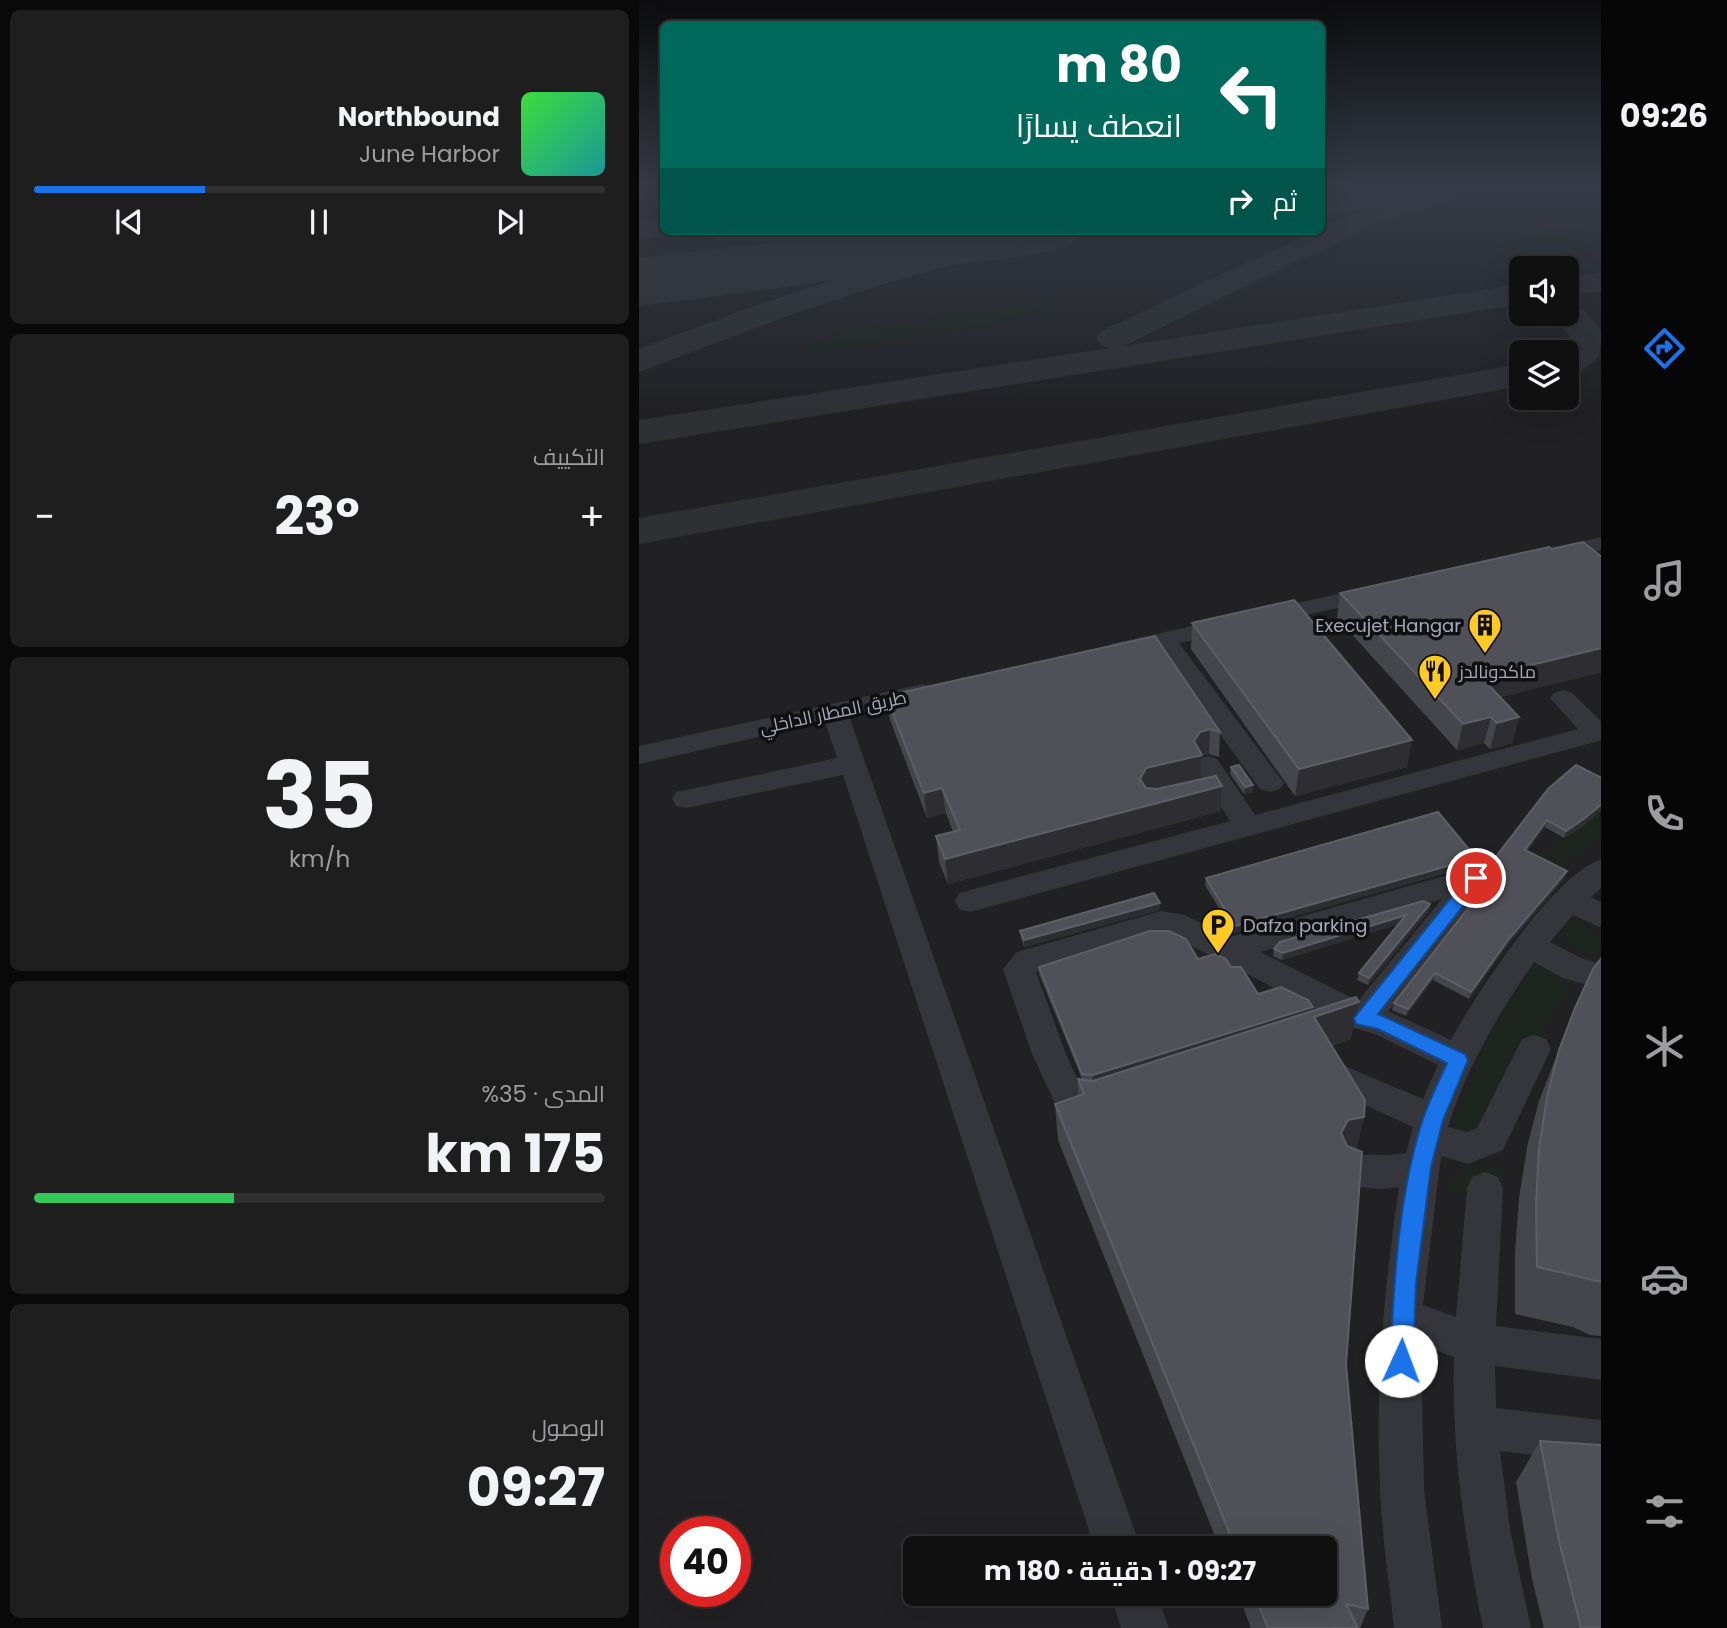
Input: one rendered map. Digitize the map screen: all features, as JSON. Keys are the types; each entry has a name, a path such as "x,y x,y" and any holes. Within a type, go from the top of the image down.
{"street":[{"path":"1532,558 1595,550"},
{"path":"1098,654 1397,588"},
{"path":"1299,609 1316,629"},
{"path":"1163,639 1270,783"},
{"name":"طريق المطار الداخلي","path":"639,755 940,688"},
{"path":"1563,698 1599,732"},
{"path":"835,712 1114,1536"},
{"path":"970,901 1599,732"},
{"path":"686,799 852,764"},
{"path":"1209,782 1248,826"},
{"path":"1418,1628 1405,1528 1399,1429 1403,1316 1427,1141 1455,1068 1533,939 1601,869"},
{"path":"1227,950 1476,878 1360,1017 1318,1028"},
{"path":"1570,899 1601,916"},
{"path":"1133,1087 1086,1101 1067,1093 1019,974 1022,964 1161,922 1173,923 1360,1017 1375,1032 1455,1068"},
{"path":"1533,939 1574,969 1601,975"},
{"path":"1342,1079 1427,1141 1468,1148 1490,1139 1534,1049"},
{"path":"1354,1170 1389,1173 1427,1141"},
{"path":"1485,1189 1475,1341 1476,1427 1490,1552 1507,1628"},
{"path":"1403,1316 1425,1329 1450,1337 1601,1360"},
{"path":"1476,1427 1601,1442"},
{"path":"1137,1606 1145,1628"}],"shaded area":[{"path":"639,260 1509,260 1509,326 1579,326 1579,260 1601,260 1601,1628 639,1628"},
{"path":"1064,299 1002,320 970,327 906,339 809,352 803,350 818,341 843,333"},
{"path":"1601,809 1601,836 1551,872 1534,862"},
{"path":"1572,923 1586,927 1601,942 1601,948 1594,957 1567,941 1565,929"},
{"path":"1536,963 1575,974 1537,1042 1521,1035 1478,1126 1468,1132 1458,1130 1453,1122 1490,1040 1511,1000"},
{"path":"1505,1166 1501,1187 1472,1176 1466,1195 1447,1187 1463,1171"}],"building":[{"name":"Execujet Hangar","path":"1583,542 1602,557 1602,648 1481,677 1519,717 1497,723 1491,717 1463,724 1340,593 1549,547 1552,549"},
{"path":"1294,600 1412,740 1299,769 1192,623"},
{"path":"1155,636 1220,732 1210,729 1200,732 1194,741 1202,755 1146,768 1140,779 1146,788 1157,789 1216,776 1222,786 945,859 936,836 960,830 942,788 924,793 886,696"},
{"path":"1239,765 1253,785 1245,787 1231,767"},
{"path":"1576,765 1602,778 1602,804 1566,831 1547,820 1525,850 1567,871 1508,940 1471,992 1435,973 1408,1009 1394,1003 1490,880 1495,872 1491,863 1548,789"},
{"path":"1438,812 1476,858 1235,926 1206,878"},
{"path":"1154,893 1160,903 1024,940 1020,931"},
{"path":"1423,901 1430,904 1369,978 1359,973 1406,915 1283,953 1274,949 1280,942"},
{"path":"1150,931 1169,931 1186,939 1198,959 1215,954 1226,959 1231,967 1241,967 1258,994 1281,987 1308,1000 1313,1007 1093,1075 1082,1074 1039,967"},
{"path":"1602,957 1602,1282 1537,1267 1536,1205 1539,1148 1547,1097 1559,1050 1593,969"},
{"path":"1356,997 1359,1002 1314,1017 1365,1100 1364,1117 1348,1120 1341,1133 1347,1146 1362,1152 1346,1364 1368,1609 1346,1604 1358,1628 1268,1628 1259,1606 1337,1606 1337,1536 1231,1536 1055,1104 1084,1094 1078,1079 1093,1081"},
{"path":"1540,1441 1602,1445 1602,1628 1581,1628 1559,1541"}],"taxiway":[{"path":"639,361 779,308 933,260"},
{"path":"1113,338 1276,260"},
{"path":"1579,285 1602,281"},
{"path":"639,432 1509,296"},
{"path":"1579,326 1588,337 1587,350 1579,356"},
{"path":"639,531 1509,377"}],"runway":[{"path":"639,282 814,260"}],"place":[{"name":"Execujet Hangar","path":"1485,655"},
{"name":"ماكدونالدز","path":"1435,701"},
{"name":"Dafza parking","path":"1218,955"}],"route":[{"path":"1401,1361 1405,1283 1421,1167 1433,1120 1459,1060 1382,1022 1363,1018 1476,878"}]}
